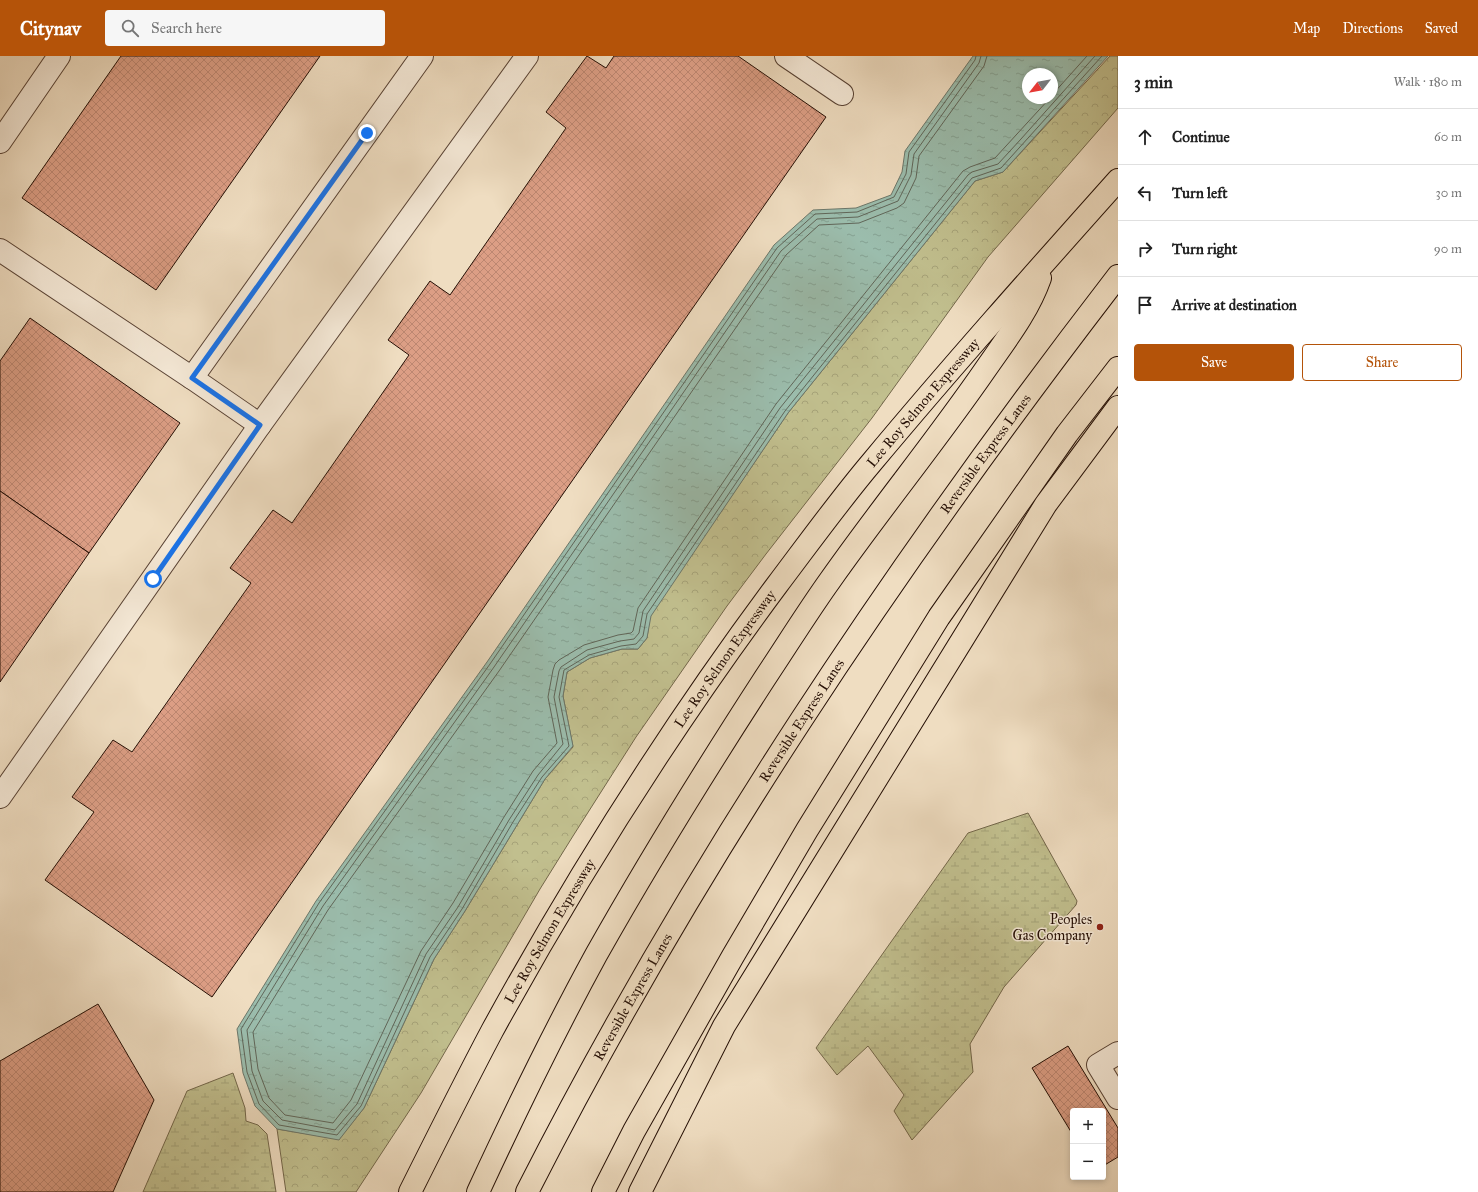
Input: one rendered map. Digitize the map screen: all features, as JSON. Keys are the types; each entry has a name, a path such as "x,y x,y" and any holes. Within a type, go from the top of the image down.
{"highway":[{"name":"Lee Roy Selmon Expressway","path":"410,1192 492,1032 557,917 626,804 700,694 776,586 870,464 970,347 1118,180"},
{"path":"478,1192 523,1097 581,984 666,834 732,729 831,579 956,412 1018,322 1034,293 1046,261"},
{"name":"Reversible Express Lanes","path":"527,1192 597,1058 648,969 700,881 802,718 968,476 1060,351 1118,276"},
{"path":"603,1192 634,1131 737,949 807,830 935,624 1067,434 1118,368"},
{"path":"640,1192 728,1019 1046,504 1118,407"}],"street":[{"path":"0,142 59,56"},
{"path":"192,378 422,56"},
{"path":"0,798 260,425 527,56"},
{"path":"786,56 842,94"},
{"path":"0,251 192,378 260,425"},
{"path":"1118,1053 1098,1065 1118,1098"}],"green space":[{"path":"1110,56 1118,56 1118,108 988,257 872,418 727,606 636,737 573,836 540,889 421,1093 356,1192 286,1192 277,1129 339,1139 364,1108 434,959 545,779 573,747 563,696 567,672 590,658 622,649 638,649 647,638 650,616 788,413 975,181 1003,172"},
{"path":"1028,813 1077,901 1076,905 1004,987 970,1044 973,1072 912,1140 894,1111 904,1095 868,1046 837,1075 816,1048 968,833"},
{"path":"233,1073 245,1108 246,1121 258,1125 267,1134 276,1192 143,1192 187,1091"}],"water":[{"path":"973,56 1108,56 1003,172 975,181 788,413 651,616 647,638 638,649 622,649 590,658 567,672 563,696 573,746 545,779 434,959 364,1108 339,1140 277,1129 255,1106 243,1073 237,1029 316,901 487,662 774,245 813,210 856,208 891,195 902,172 905,151"}],"building":[{"path":"121,56 320,56 156,290 22,198"},
{"path":"587,56 606,68 614,56 738,56 826,117 212,997 45,880 94,812 72,797 113,740 132,752 251,583 230,568 273,510 292,523 409,355 388,340 430,281 450,295 566,128 546,112"},
{"path":"30,318 180,423 89,553 0,491 0,361"},
{"path":"0,491 89,553 0,682"},
{"path":"98,1004 154,1100 113,1192 0,1192 0,1061"},
{"path":"1068,1046 1106,1108 1070,1108 1070,1130 1032,1068"},
{"path":"1106,1108 1118,1128 1118,1157 1106,1164"}],"place":[{"name":"Peoples Gas Company","path":"1100,927"}],"route":[{"path":"153,579 260,425 192,378 367,133"}]}
